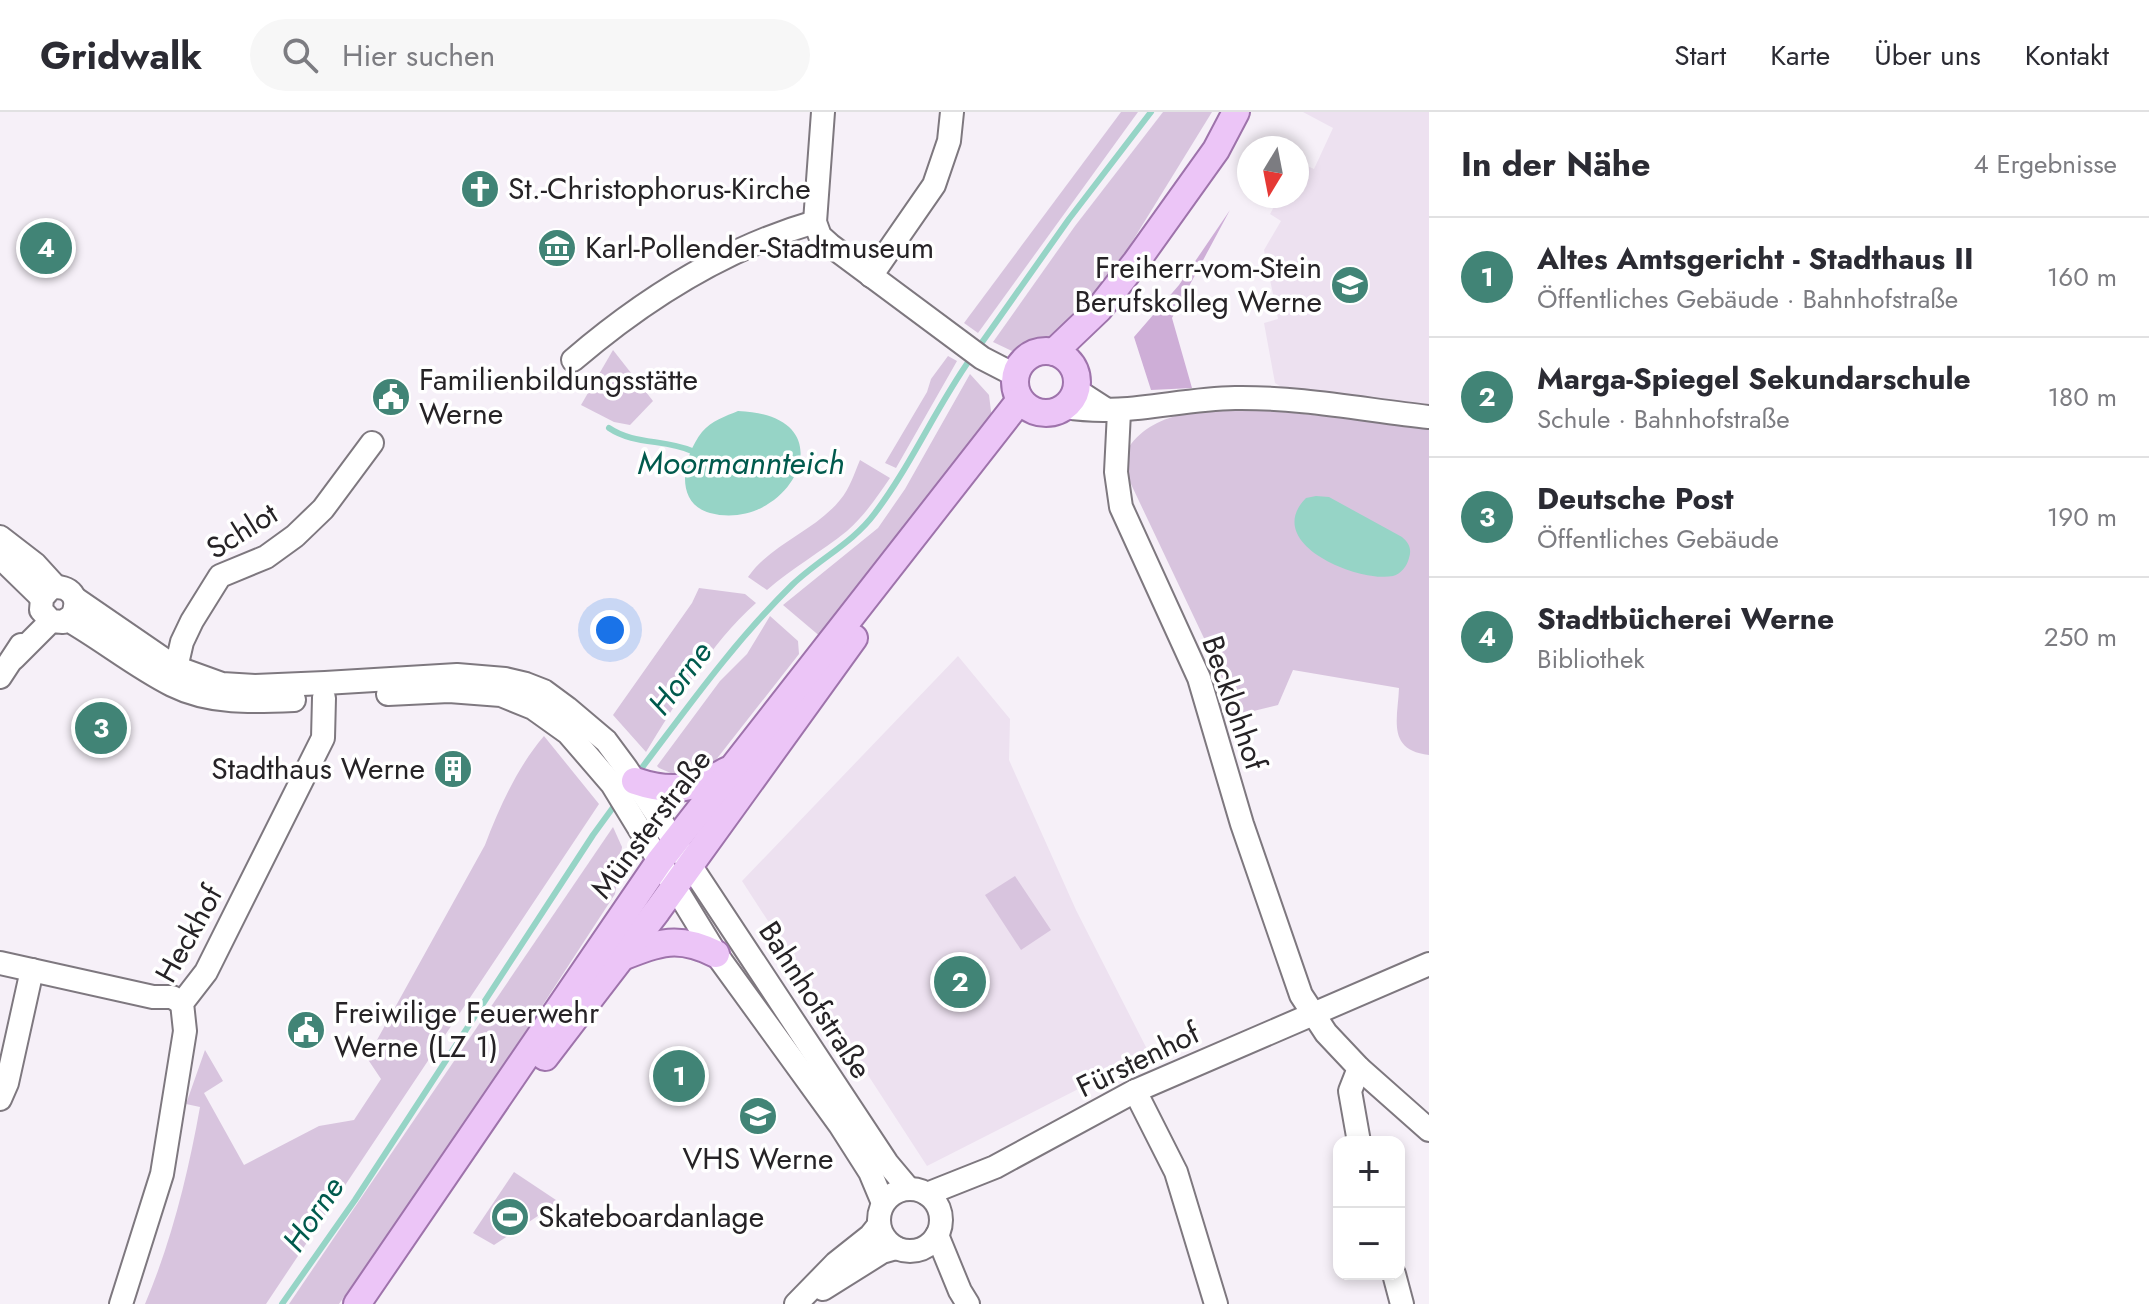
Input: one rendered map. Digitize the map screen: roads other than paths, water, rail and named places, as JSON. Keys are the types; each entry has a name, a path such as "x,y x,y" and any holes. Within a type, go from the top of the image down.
{"main road":[{"path":"1023,395 1052,413 1099,309 1216,150 1236,112"},
{"name":"Münsterstraße","path":"376,1304 505,1109 691,864 879,603 1023,395 1018,366 1039,351 1067,378"},
{"name":"Münsterstraße","path":"357,1304 659,862 1023,395"},
{"path":"636,790 680,790 698,786 734,767"},
{"path":"619,959 649,946 672,941 691,943 716,954"}],"street":[{"path":"823,112 815,222 820,236 982,358 1023,395"},
{"path":"871,276 934,185 949,141 952,112"},
{"path":"573,360 626,316 705,268 760,241 815,222"},
{"path":"1067,378 1114,411 1237,398 1429,417"},
{"name":"Becklohhof","path":"1114,411 1116,472 1121,507 1199,678 1242,824 1301,995 1311,1014 1359,1068 1429,1130"},
{"name":"Schlot","path":"174,676 182,642 196,612 220,576 266,557 295,536 323,509 372,443"},
{"path":"0,537 35,564 56,605"},
{"path":"0,553 4,561 56,605 174,676 219,699 256,702 449,691 501,695 533,708 636,790"},
{"path":"0,677 56,605"},
{"path":"174,676 255,686 457,675 505,679 544,691 606,741 636,790"},
{"name":"Heckhof","path":"121,1304 162,1174 185,1031 182,1003 206,972 323,738 324,698"},
{"name":"Bahnhofstraße","path":"636,790 676,841 899,1180 938,1207 939,1226 964,1298"},
{"name":"Bahnhofstraße","path":"636,790 659,862 716,954 840,1125 870,1172 883,1203"},
{"path":"0,963 153,997 172,997 182,1003"},
{"name":"Fürstenhof","path":"939,1226 949,1205 995,1167 1135,1091 1429,964"},
{"path":"0,1099 7,1083 32,970"},
{"path":"1358,1136 1350,1091 1359,1068"},
{"path":"1135,1091 1176,1172 1216,1304"},
{"name":"Fürstenhof","path":"917,1191 995,1167"},
{"path":"798,1304 836,1263 870,1236 878,1226 878,1215 889,1196 917,1191"},
{"name":"Bahnhofstraße","path":"878,1226 881,1234 906,1249 964,1298"},
{"path":"798,1304 882,1252 924,1248 939,1226"},
{"path":"1396,1280 1402,1304"}],"water":[{"name":"Moormannteich","path":"738,411 773,417 793,432 801,451 797,471 784,491 764,506 739,515 710,513 690,500 686,489 686,466 702,432 719,419"},
{"path":"1329,497 1402,537 1410,552 1403,569 1393,576 1359,573 1339,567 1305,545 1296,531 1295,515 1306,498"}],"waterway":[{"name":"Horne","path":"978,348 1069,219 1151,112"},
{"name":"Horne","path":"638,773 712,676 770,607 802,576 857,533 875,513 971,358"},
{"path":"609,428 639,440 692,451"},
{"name":"Horne","path":"282,1304 355,1200 617,802"}],"place":[{"name":"St.-Christophorus-Kirche","path":"480,189"},
{"name":"Stadtbücherei Werne","path":"46,248"},
{"name":"Karl-Pollender-Stadtmuseum","path":"557,248"},
{"name":"Freiherr-vom-Stein Berufskolleg Werne","path":"1350,285"},
{"name":"Familienbildungsstätte Werne","path":"391,397"},
{"name":"Deutsche Post","path":"101,728"},
{"name":"Stadthaus Werne","path":"453,769"},
{"name":"Marga-Spiegel Sekundarschule","path":"960,982"},
{"name":"Freiwilige Feuerwehr Werne (LZ 1)","path":"306,1030"},
{"name":"Altes Amtsgericht - Stadthaus II","path":"679,1076"},
{"name":"VHS Werne","path":"758,1116"},
{"name":"Skateboardanlage","path":"510,1217"}]}
